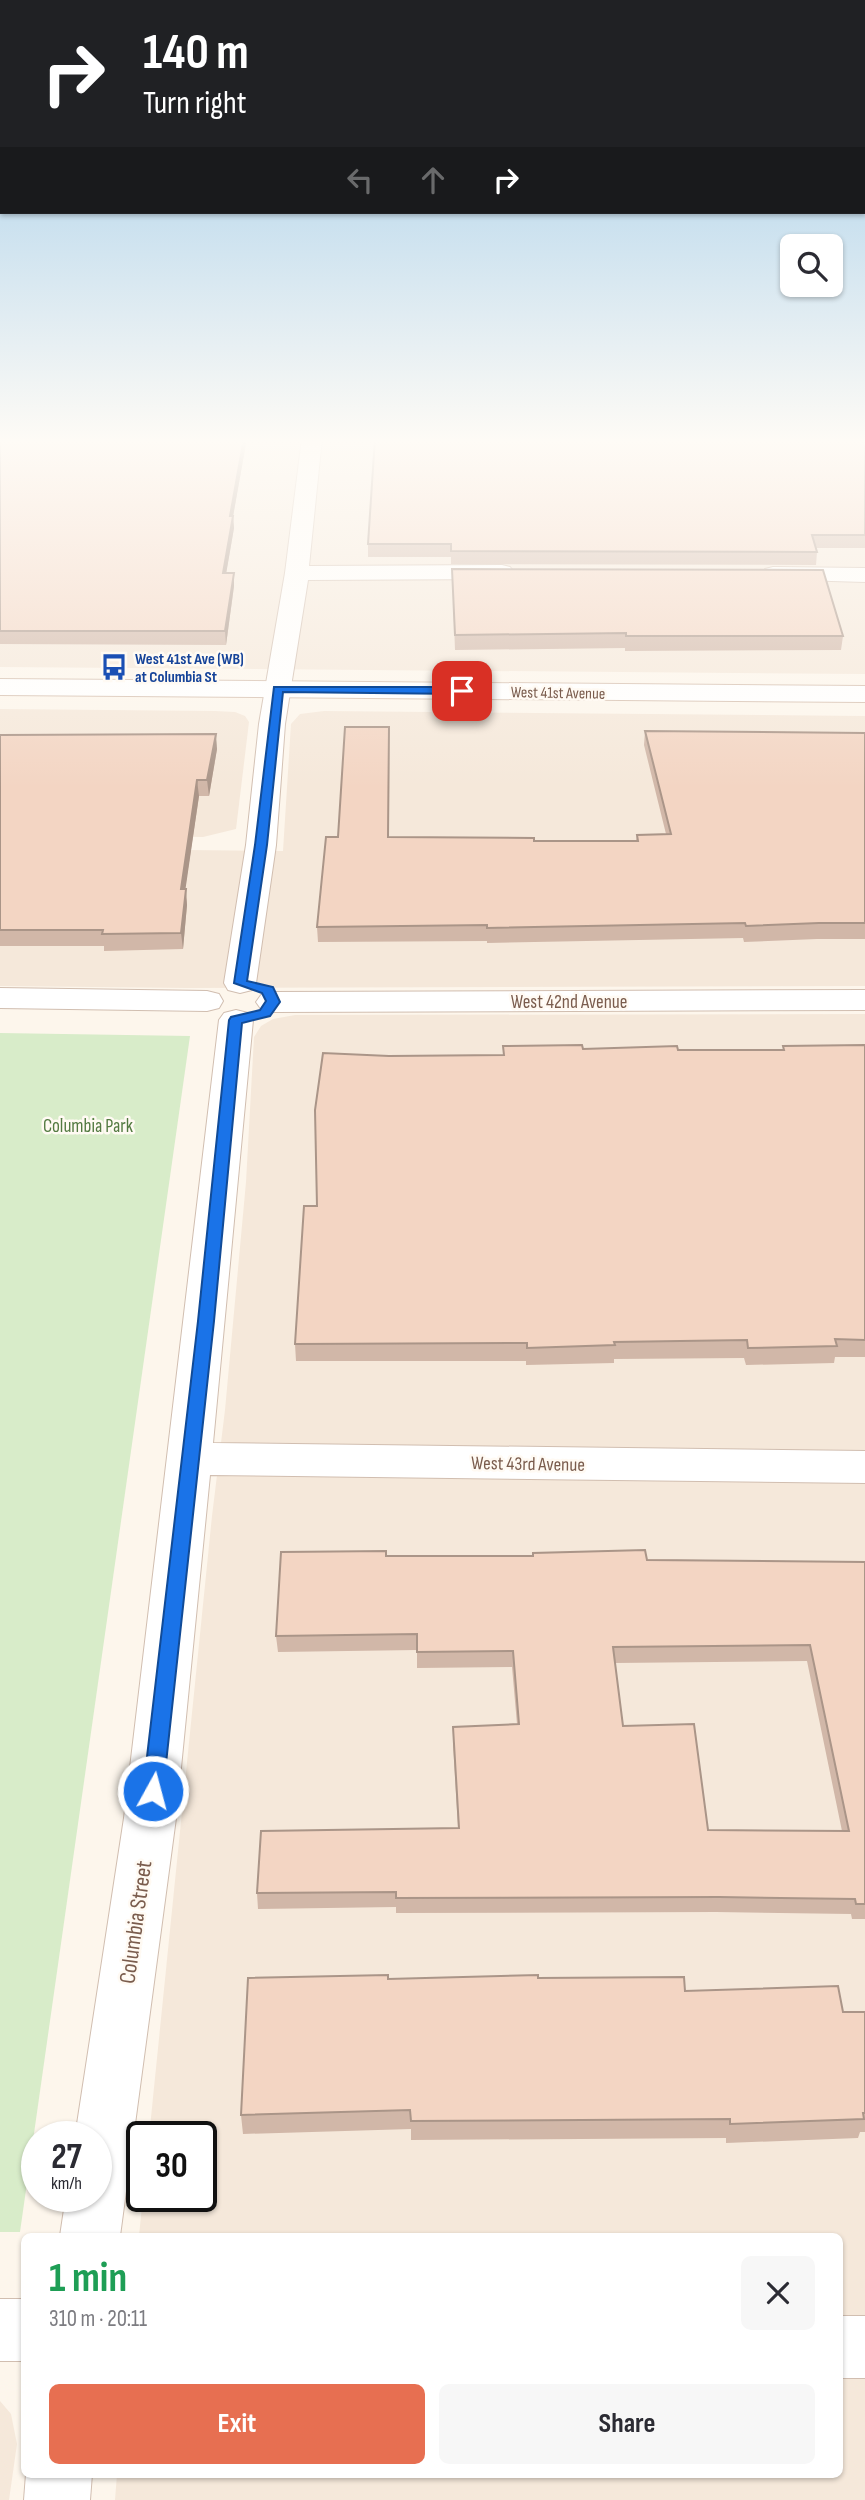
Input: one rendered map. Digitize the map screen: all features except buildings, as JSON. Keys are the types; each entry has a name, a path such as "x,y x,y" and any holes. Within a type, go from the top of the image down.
{"street":[{"name":"Columbia Street","path":"107,2121 150,1818 239,1001 261,845 278,689 299,555"},
{"path":"297,573 527,572"},
{"path":"753,574 865,575"},
{"name":"West 41st Avenue","path":"0,687 865,694"},
{"name":"West 42nd Avenue","path":"0,998 239,1001 865,1000"},
{"name":"West 43rd Avenue","path":"191,1459 865,1467"},
{"name":"Columbia Street","path":"90,2233 94,2212"},
{"path":"0,2330 21,2330"},
{"path":"843,2347 865,2347"},
{"path":"57,2500 60,2478"}],"shaded area":[{"path":"0,555 865,555 865,674 0,667"},
{"path":"0,709 215,711 235,712 245,716 249,722 236,829 203,837 0,834"},
{"path":"324,711 865,716 865,986 0,986 0,848 283,851 291,724 300,714"},
{"path":"865,1014 865,2500 115,2500 117,2478 843,2478 843,2233 139,2233 141,2212 217,2212 217,2121 151,2121 225,1410 246,1182 254,1037 261,1026 273,1019 295,1015"},
{"path":"0,2401 11,2414 17,2444 9,2500 0,2500"}],"green space":[{"name":"Columbia Park","path":"0,1033 190,1036 36,2121 21,2121 23,2212 20,2232 0,2232"}],"place":[{"name":"West 41st Ave (WB) at Columbia St","path":"114,667"}],"route":[{"path":"153,1791 206,1321 236,1020 257,1017 265,1013 273,1002 268,990 240,983 261,845 272,724 278,689 462,691"}]}
